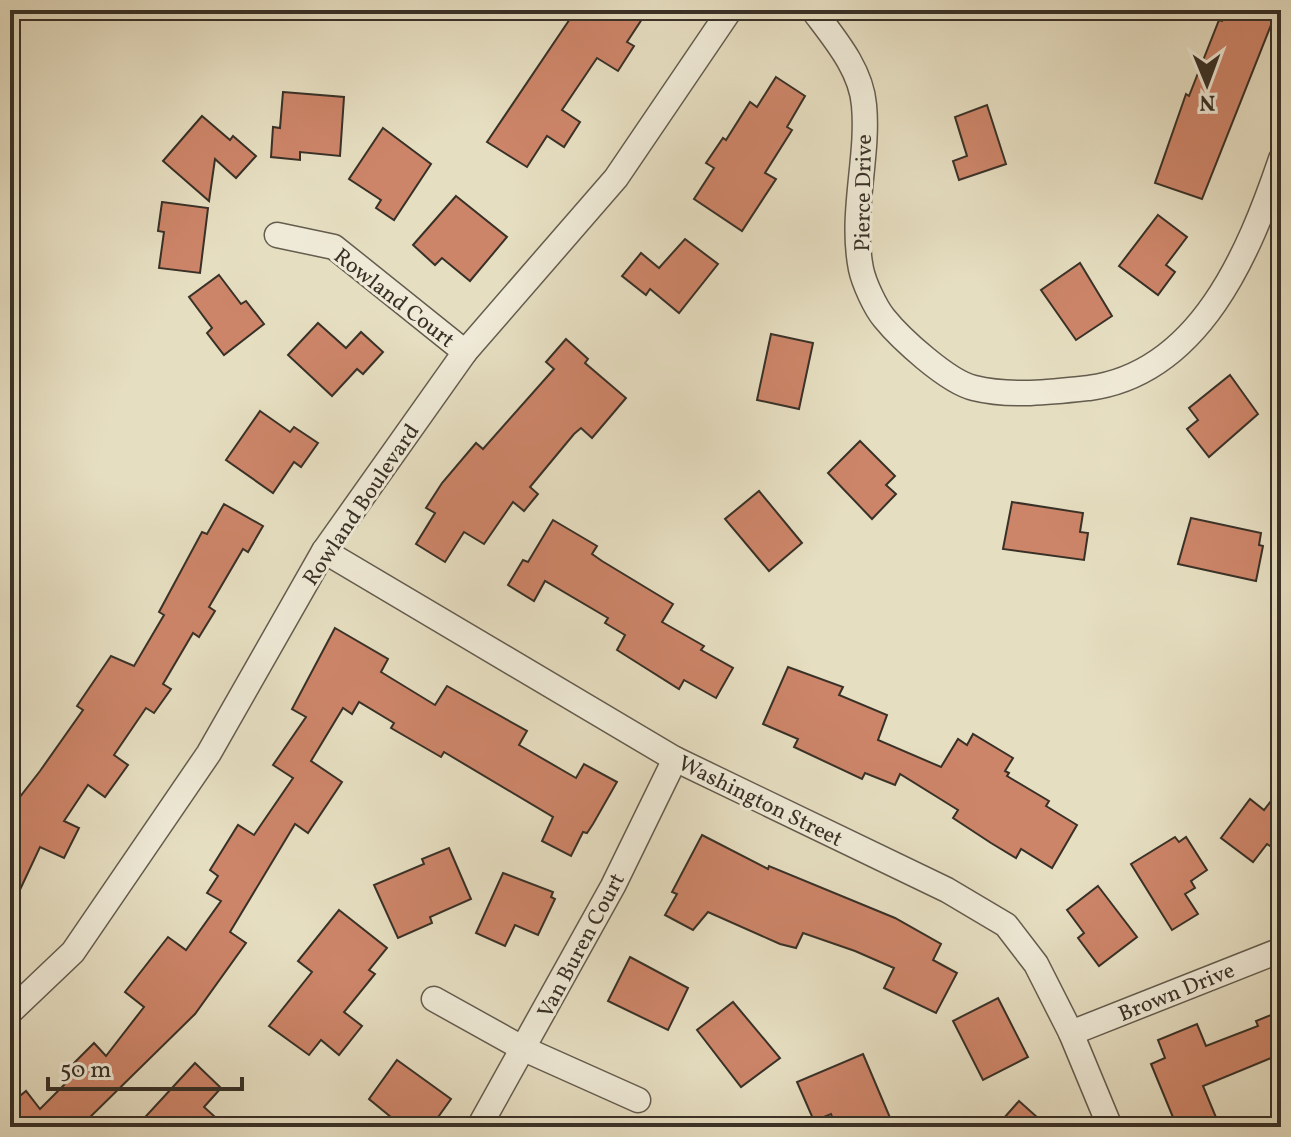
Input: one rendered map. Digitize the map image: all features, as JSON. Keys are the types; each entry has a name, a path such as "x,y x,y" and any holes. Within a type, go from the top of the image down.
{"street":[{"name":"Rowland Boulevard","path":"10,1012 73,952 209,753 324,551 465,352 616,178 730,10"},
{"name":"Pierce Drive","path":"813,10 848,57 864,104 857,208 861,270 882,317 934,365 972,388 1048,393 1100,386 1158,364 1218,303 1266,202 1281,159"},
{"name":"Rowland Court","path":"277,235 334,247 465,352"},
{"name":"Washington Street","path":"324,551 675,759 947,890 1006,925 1036,964 1071,1033 1110,1127"},
{"name":"Van Buren Court","path":"479,1127 613,886 675,759"},
{"name":"Brown Drive","path":"1071,1033 1281,950"},
{"path":"434,999 524,1049 638,1100"}],"building":[{"path":"576,10 648,10 627,42 634,46 618,71 597,58 562,110 580,122 564,147 547,136 527,167 487,142"},
{"path":"1226,10 1262,10 1275,15 1202,199 1155,183 1186,94 1189,96 1219,20 1222,21"},
{"path":"776,77 805,96 787,127 792,130 765,173 776,179 742,231 694,199 714,168 706,163 723,138 726,140 750,102 757,107"},
{"path":"283,92 344,97 340,156 300,152 300,160 271,157 273,127 280,128"},
{"path":"987,105 1006,164 959,180 953,161 967,156 955,117"},
{"path":"202,116 230,140 233,136 256,156 236,178 215,159 209,201 163,161"},
{"path":"383,128 431,164 394,220 376,208 381,200 349,179"},
{"path":"456,196 507,237 470,281 442,258 435,265 413,245"},
{"path":"162,202 208,208 200,273 159,268 164,232 158,231"},
{"path":"1158,215 1187,237 1166,265 1175,272 1158,295 1119,266"},
{"path":"685,239 718,264 679,313 650,289 646,295 622,276 641,253 659,268"},
{"path":"1080,263 1112,316 1076,340 1041,290"},
{"path":"219,275 241,304 246,301 264,324 224,355 207,333 212,328 189,297"},
{"path":"318,323 346,348 361,332 383,352 363,374 357,369 332,396 288,355"},
{"path":"771,334 813,343 799,409 757,400"},
{"path":"566,339 588,359 585,363 626,398 592,438 581,428 574,434 530,487 538,494 524,511 513,502 484,544 464,532 445,562 416,544 435,513 426,508 442,483 476,443 483,449 554,369 546,362"},
{"path":"1230,375 1258,414 1209,457 1187,429 1198,420 1189,408"},
{"path":"260,411 290,432 294,427 318,443 301,467 294,462 273,493 226,460"},
{"path":"860,441 895,476 886,485 896,494 872,519 828,473"},
{"path":"759,491 802,543 769,571 725,519"},
{"path":"1012,502 1083,513 1080,532 1088,533 1084,560 1003,549"},
{"path":"224,504 263,526 248,552 243,549 209,607 215,611 199,637 193,633 163,684 171,689 154,713 146,708 114,755 128,765 105,797 88,785 64,821 79,828 64,858 40,847 10,911 10,794 19,798 40,771 83,710 77,706 111,656 134,666 164,615 159,612 202,532 207,534"},
{"path":"1191,518 1261,533 1259,545 1263,546 1256,581 1178,564"},
{"path":"553,520 597,546 592,554 602,561 673,604 662,622 704,646 701,650 733,668 716,698 684,680 679,689 617,650 625,635 605,623 608,618 545,581 534,601 508,585 523,560 528,562"},
{"path":"335,628 388,659 381,672 435,705 447,686 527,731 519,745 576,778 584,764 617,782 593,824 587,833 583,832 571,856 542,841 553,817 444,752 441,757 391,728 394,723 359,702 352,714 343,708 311,761 342,782 308,833 295,824 230,932 246,943 195,1014 80,1127 10,1127 10,1104 26,1091 40,1109 79,1070 73,1064 94,1043 106,1056 144,1007 125,992 168,937 186,950 221,901 207,893 218,876 210,870 238,825 254,835 293,778 273,765 306,717 292,709"},
{"path":"788,667 843,687 839,695 887,715 878,740 941,767 958,739 967,745 973,734 1013,758 1005,771 1009,773 1007,776 1049,801 1046,806 1077,825 1052,868 1021,849 1016,858 991,843 953,818 958,810 900,774 895,785 865,773 862,779 794,747 798,739 763,724"},
{"path":"1281,788 1281,837 1273,848 1267,844 1253,862 1221,838 1250,799 1264,810"},
{"path":"702,835 768,869 769,866 895,918 941,944 933,960 957,973 936,1013 884,988 894,968 855,951 803,933 796,948 780,944 708,912 693,930 665,915 677,894 672,892"},
{"path":"1175,837 1179,842 1186,837 1207,870 1191,881 1195,888 1185,894 1198,914 1172,930 1131,864"},
{"path":"449,848 471,899 430,917 432,923 398,938 374,885 424,864 422,859"},
{"path":"503,873 553,892 551,897 555,899 538,935 515,925 505,946 476,933"},
{"path":"1098,886 1137,937 1099,966 1078,938 1084,933 1067,910"},
{"path":"339,910 387,948 369,970 375,974 344,1012 362,1026 339,1055 321,1040 309,1055 269,1026 312,972 298,961"},
{"path":"630,957 688,988 668,1030 608,1001"},
{"path":"998,998 1028,1057 983,1080 953,1021"},
{"path":"733,1002 780,1058 741,1087 697,1030"},
{"path":"1281,1011 1281,1054 1203,1086 1220,1127 1177,1127 1151,1064 1165,1058 1158,1040 1197,1024 1206,1046 1258,1026 1256,1021"},
{"path":"863,1054 894,1127 836,1127 831,1114 814,1121 797,1082"},
{"path":"397,1060 451,1099 431,1127 403,1127 369,1099"},
{"path":"195,1063 221,1088 204,1107 226,1127 136,1127"},
{"path":"1019,1101 1048,1127 996,1127"}]}
